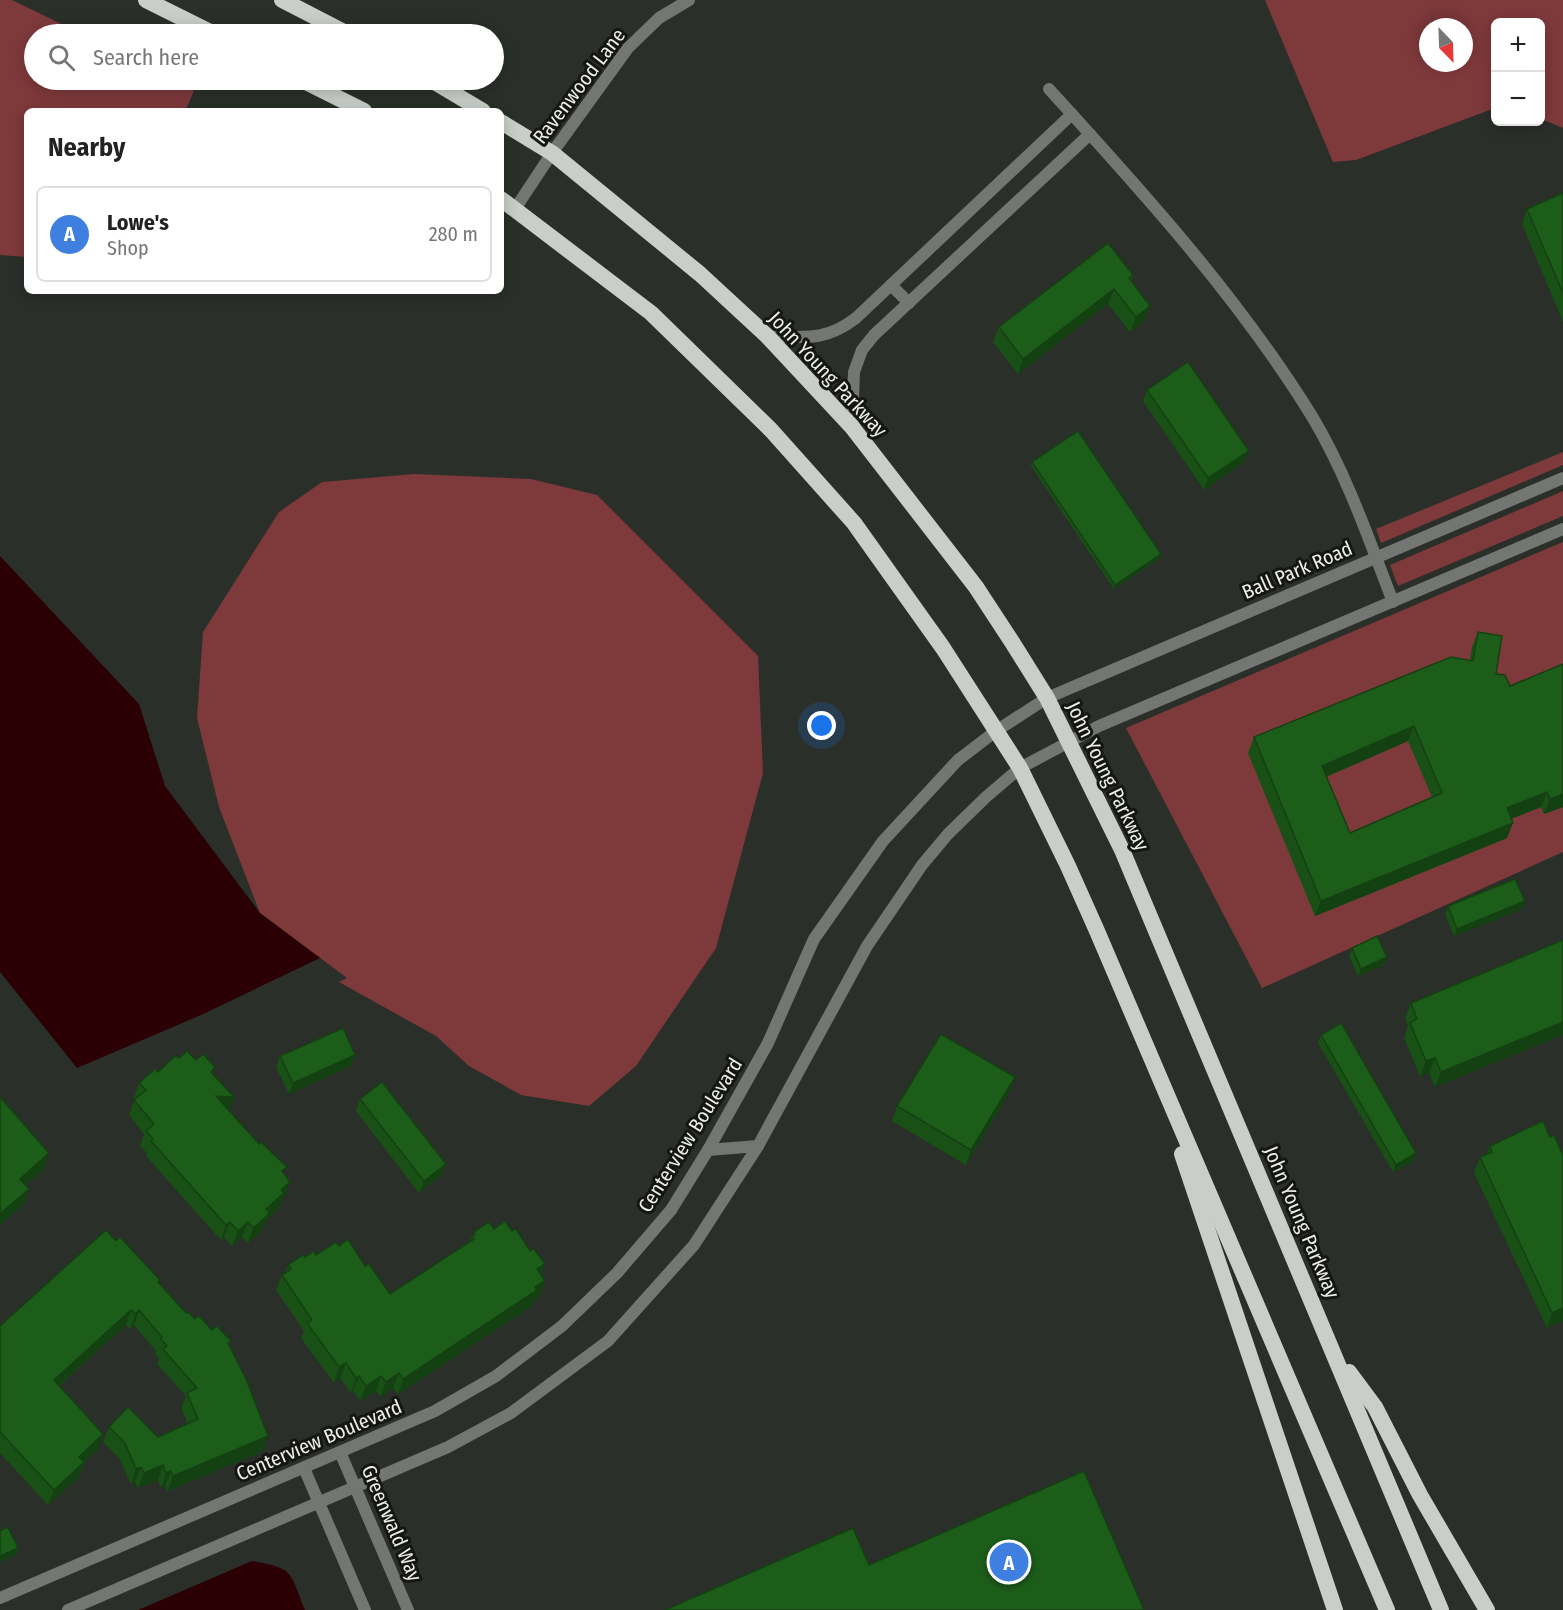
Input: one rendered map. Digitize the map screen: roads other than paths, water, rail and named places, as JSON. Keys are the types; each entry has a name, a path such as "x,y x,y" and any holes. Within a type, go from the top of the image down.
{"highway":[{"path":"146,0 194,24"},
{"path":"282,0 329,24"},
{"path":"322,90 358,108"},
{"path":"448,90 478,108"},
{"name":"John Young Parkway","path":"504,124 552,153 700,274 767,336 852,427 976,587 1047,699 1122,850 1441,1610"},
{"path":"508,204 651,313 771,430 854,523 943,648 1020,768 1068,866 1387,1610"},
{"path":"1146,1045 1335,1610"},
{"path":"1331,1346 1375,1407 1420,1495 1487,1610"}],"street":[{"name":"Ravenwood Lane","path":"508,204 552,153 628,48 659,18 688,0"},
{"path":"1049,89 1135,184 1213,279 1276,362 1314,420 1334,458 1393,602"},
{"path":"767,336 821,337 843,328 1072,114"},
{"path":"852,427 854,372 862,350 1090,134"},
{"path":"891,285 909,303"},
{"name":"Ball Park Road","path":"1047,699 1563,478"},
{"path":"68,1610 448,1447 511,1413 608,1341 694,1245 758,1146 867,946 922,865 948,834 1020,768 1099,726 1563,529"},
{"name":"Centerview Boulevard","path":"0,1598 435,1410 496,1376 562,1326 617,1273 671,1210 708,1150 768,1042 814,939 883,841 958,760 996,731 1047,699"},
{"path":"708,1150 758,1146"},
{"name":"Greenwald Way","path":"340,1452 408,1610"},
{"path":"304,1468 365,1610"}],"place":[{"name":"Lowe's","path":"1009,1562"}]}
